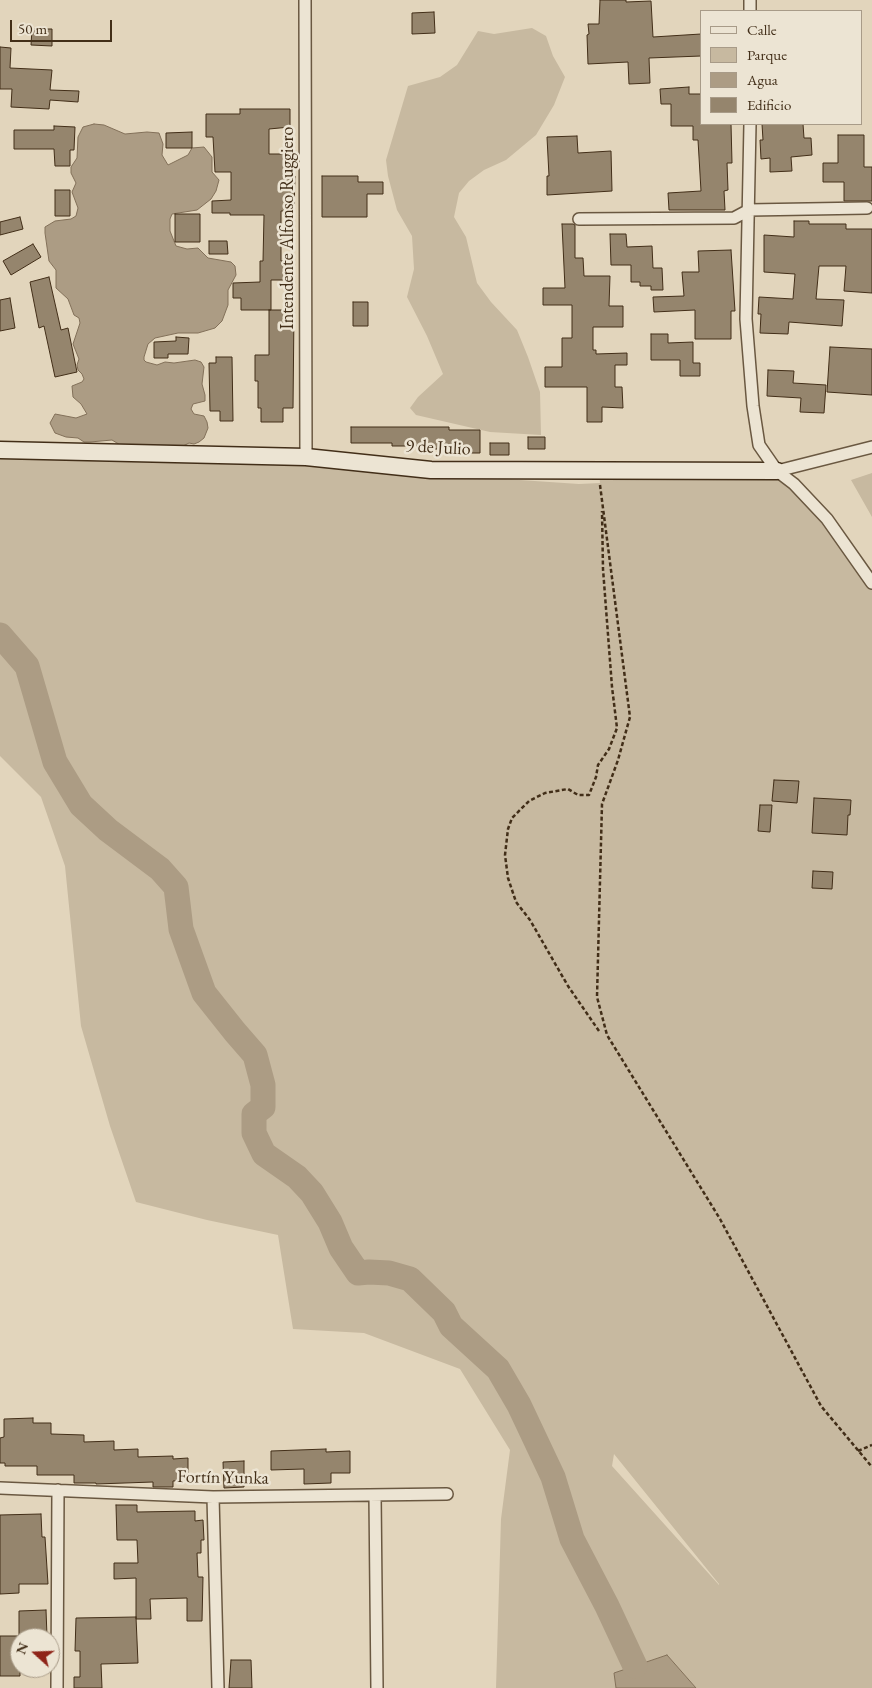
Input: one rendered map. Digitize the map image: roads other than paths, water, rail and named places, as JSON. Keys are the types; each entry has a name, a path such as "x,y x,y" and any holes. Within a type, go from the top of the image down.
{"main road":[{"name":"9 de Julio","path":"0,450 306,457 431,470 777,471"}],"street":[{"name":"Intendente Alfonso Ruggiero","path":"305,0 306,457"},
{"path":"750,125 746,320 753,406 759,445 777,471 794,484 826,519 872,583"},
{"path":"579,219 734,218 749,210 867,208"},
{"name":"9 de Julio","path":"777,471 872,447"},
{"name":"Fortín Yunka","path":"0,1488 213,1497 447,1494"},
{"path":"57,1688 58,1490"},
{"path":"376,1495 377,1688"},
{"path":"213,1497 218,1688"}],"water":[{"path":"94,124 104,125 125,134 159,133 163,144 162,155 168,165 188,155 192,148 204,147 212,157 212,172 219,180 216,191 211,199 197,210 172,214 170,231 176,246 187,249 198,248 208,258 231,262 235,266 236,275 228,290 228,305 222,321 215,328 198,333 178,333 155,338 148,344 144,357 146,362 157,365 165,362 174,363 195,360 201,362 204,367 202,384 205,401 193,404 191,409 194,414 204,416 208,428 204,438 194,444 189,443 179,448 122,446 112,440 84,442 78,438 66,437 55,433 50,423 55,414 76,418 87,414 81,404 73,397 72,386 82,382 84,379 78,370 79,359 73,344 80,323 79,318 74,315 68,299 56,288 56,270 49,261 45,227 55,221 71,219 76,216 78,208 72,192 76,183 71,173 71,167 77,158 78,137 83,127"},
{"path":"667,1655 696,1688 616,1688 614,1673"}],"waterway":[{"path":"0,635 27,666 55,762 81,805 108,830 160,869 176,887 181,929 204,993 255,1055 263,1085 263,1107 254,1114 254,1133 264,1154 297,1177 312,1193 330,1222 341,1248 358,1273 389,1273 410,1279 444,1312 451,1326 498,1369 519,1405 553,1477 572,1539 607,1606 635,1666"}]}
